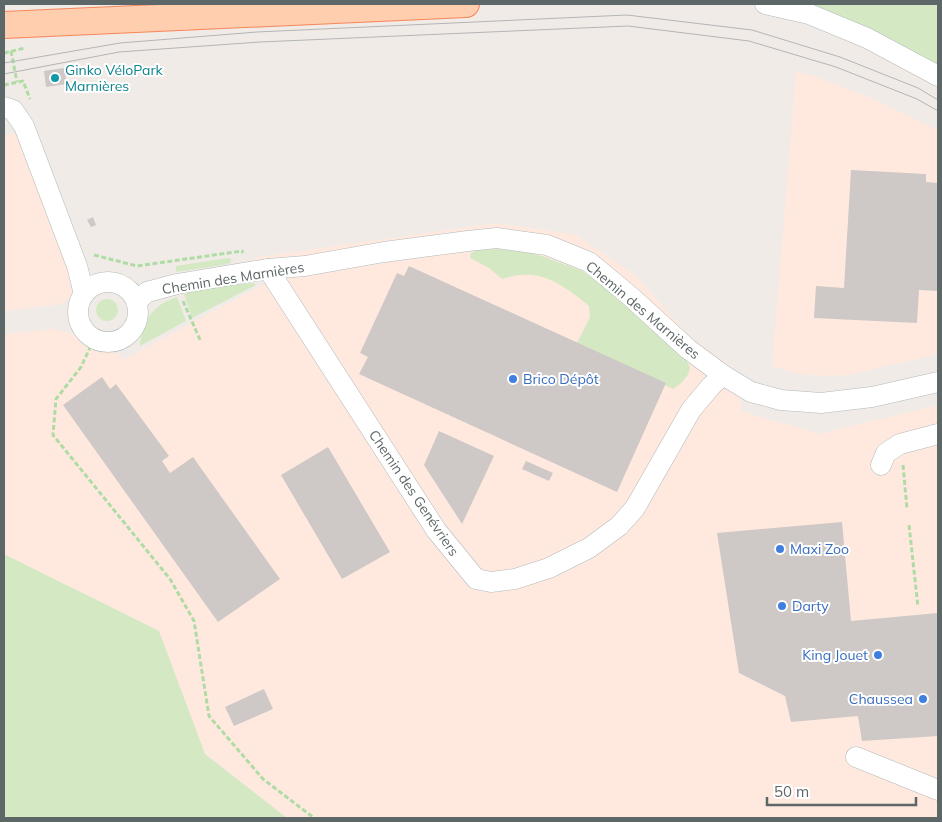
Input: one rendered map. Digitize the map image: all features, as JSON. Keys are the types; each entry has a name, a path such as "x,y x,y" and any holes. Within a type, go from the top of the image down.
{"main road":[{"path":"4,25 466,4"}],"street":[{"path":"765,4 809,14 867,38 938,76"},
{"path":"4,107 13,110 24,126 77,266 84,294"},
{"name":"Chemin des Marnières","path":"136,302 147,292 177,284 261,270 305,266 384,252 497,238 547,245 588,262 630,296 688,349 723,376 752,392 781,400 821,403 872,397 938,382"},
{"name":"Chemin des Genévriers","path":"261,270 436,530 476,579 491,582 515,579 549,568 589,548 619,526 635,508 690,410 723,376"},
{"path":"113,282 127,289 136,302 138,310 134,327 120,339 112,342 103,341 87,334 82,327 78,310 80,302 90,288 98,284 113,282"},
{"path":"881,465 886,453 900,444 938,434"},
{"path":"856,757 938,790"}],"path":[{"path":"4,53 25,48"},
{"path":"4,85 17,82 11,51"},
{"path":"93,255 137,266 242,251 261,270"},
{"path":"180,296 201,342"},
{"path":"94,338 81,367 56,399 53,435 170,579 194,621 209,716 263,778 314,818"},
{"path":"902,457 907,509"},
{"path":"909,525 918,606"}],"shaded area":[{"path":"796,72 814,76 875,100 938,130 938,354 848,375 830,376 794,373 772,366"},
{"path":"20,133 63,244 74,292 70,298 61,304 4,311 4,135"},
{"path":"496,223 576,235 636,276 688,335 741,374 741,411 819,434 938,405 938,818 287,818 205,754 159,631 4,554 4,334 52,329 73,334 92,348 119,354 123,360 268,282 252,258"}],"green space":[{"path":"804,4 938,4 938,67"},
{"path":"477,250 524,251 582,271 612,292 686,360 690,367 687,377 673,389 577,343 590,317 589,306 569,290 546,278 523,275 502,279 489,268 470,258 471,253"},
{"path":"231,259 229,264 176,272 176,266"},
{"path":"254,283 256,285 192,318 184,294 210,288"},
{"path":"177,297 186,321 140,346 143,329 150,315 162,304"},
{"path":"107,299 115,302 118,310 115,318 107,321 99,318 96,310 99,302"},
{"path":"4,554 159,631 205,754 287,818 4,818"}],"building":[{"name":"Ginko VéloPark Marnières","path":"64,68 67,84 46,87 44,71"},
{"path":"851,170 926,174 926,182 938,183 938,291 919,290 917,323 814,318 816,286 844,288"},
{"path":"93,217 96,225 91,227 87,220"},
{"name":"Brico Dépôt","path":"409,266 666,383 617,492 359,374 368,357 360,353 397,273 404,276"},
{"path":"102,377 110,389 116,384 169,456 162,461 170,473 193,457 280,579 218,622 63,405"},
{"path":"439,431 494,456 462,524 424,465"},
{"path":"328,447 390,552 342,579 281,475"},
{"path":"526,461 553,473 549,481 522,469"},
{"path":"842,522 851,621 938,613 938,736 862,741 858,716 791,722 785,696 739,673 717,533"},
{"path":"264,689 273,709 234,726 225,707"}],"tram line":[{"path":"4,63 120,43 257,32 627,15 752,30 840,57 918,88 938,100"},
{"path":"4,74 119,52 260,42 628,26 749,41 836,67 917,99 938,111"}],"place":[{"name":"Ginko VéloPark Marnières","path":"55,78"},
{"name":"Brico Dépôt","path":"513,379"},
{"name":"Maxi Zoo","path":"780,549"},
{"name":"Darty","path":"782,606"},
{"name":"King Jouet","path":"878,655"},
{"name":"Chaussea","path":"923,699"}]}
